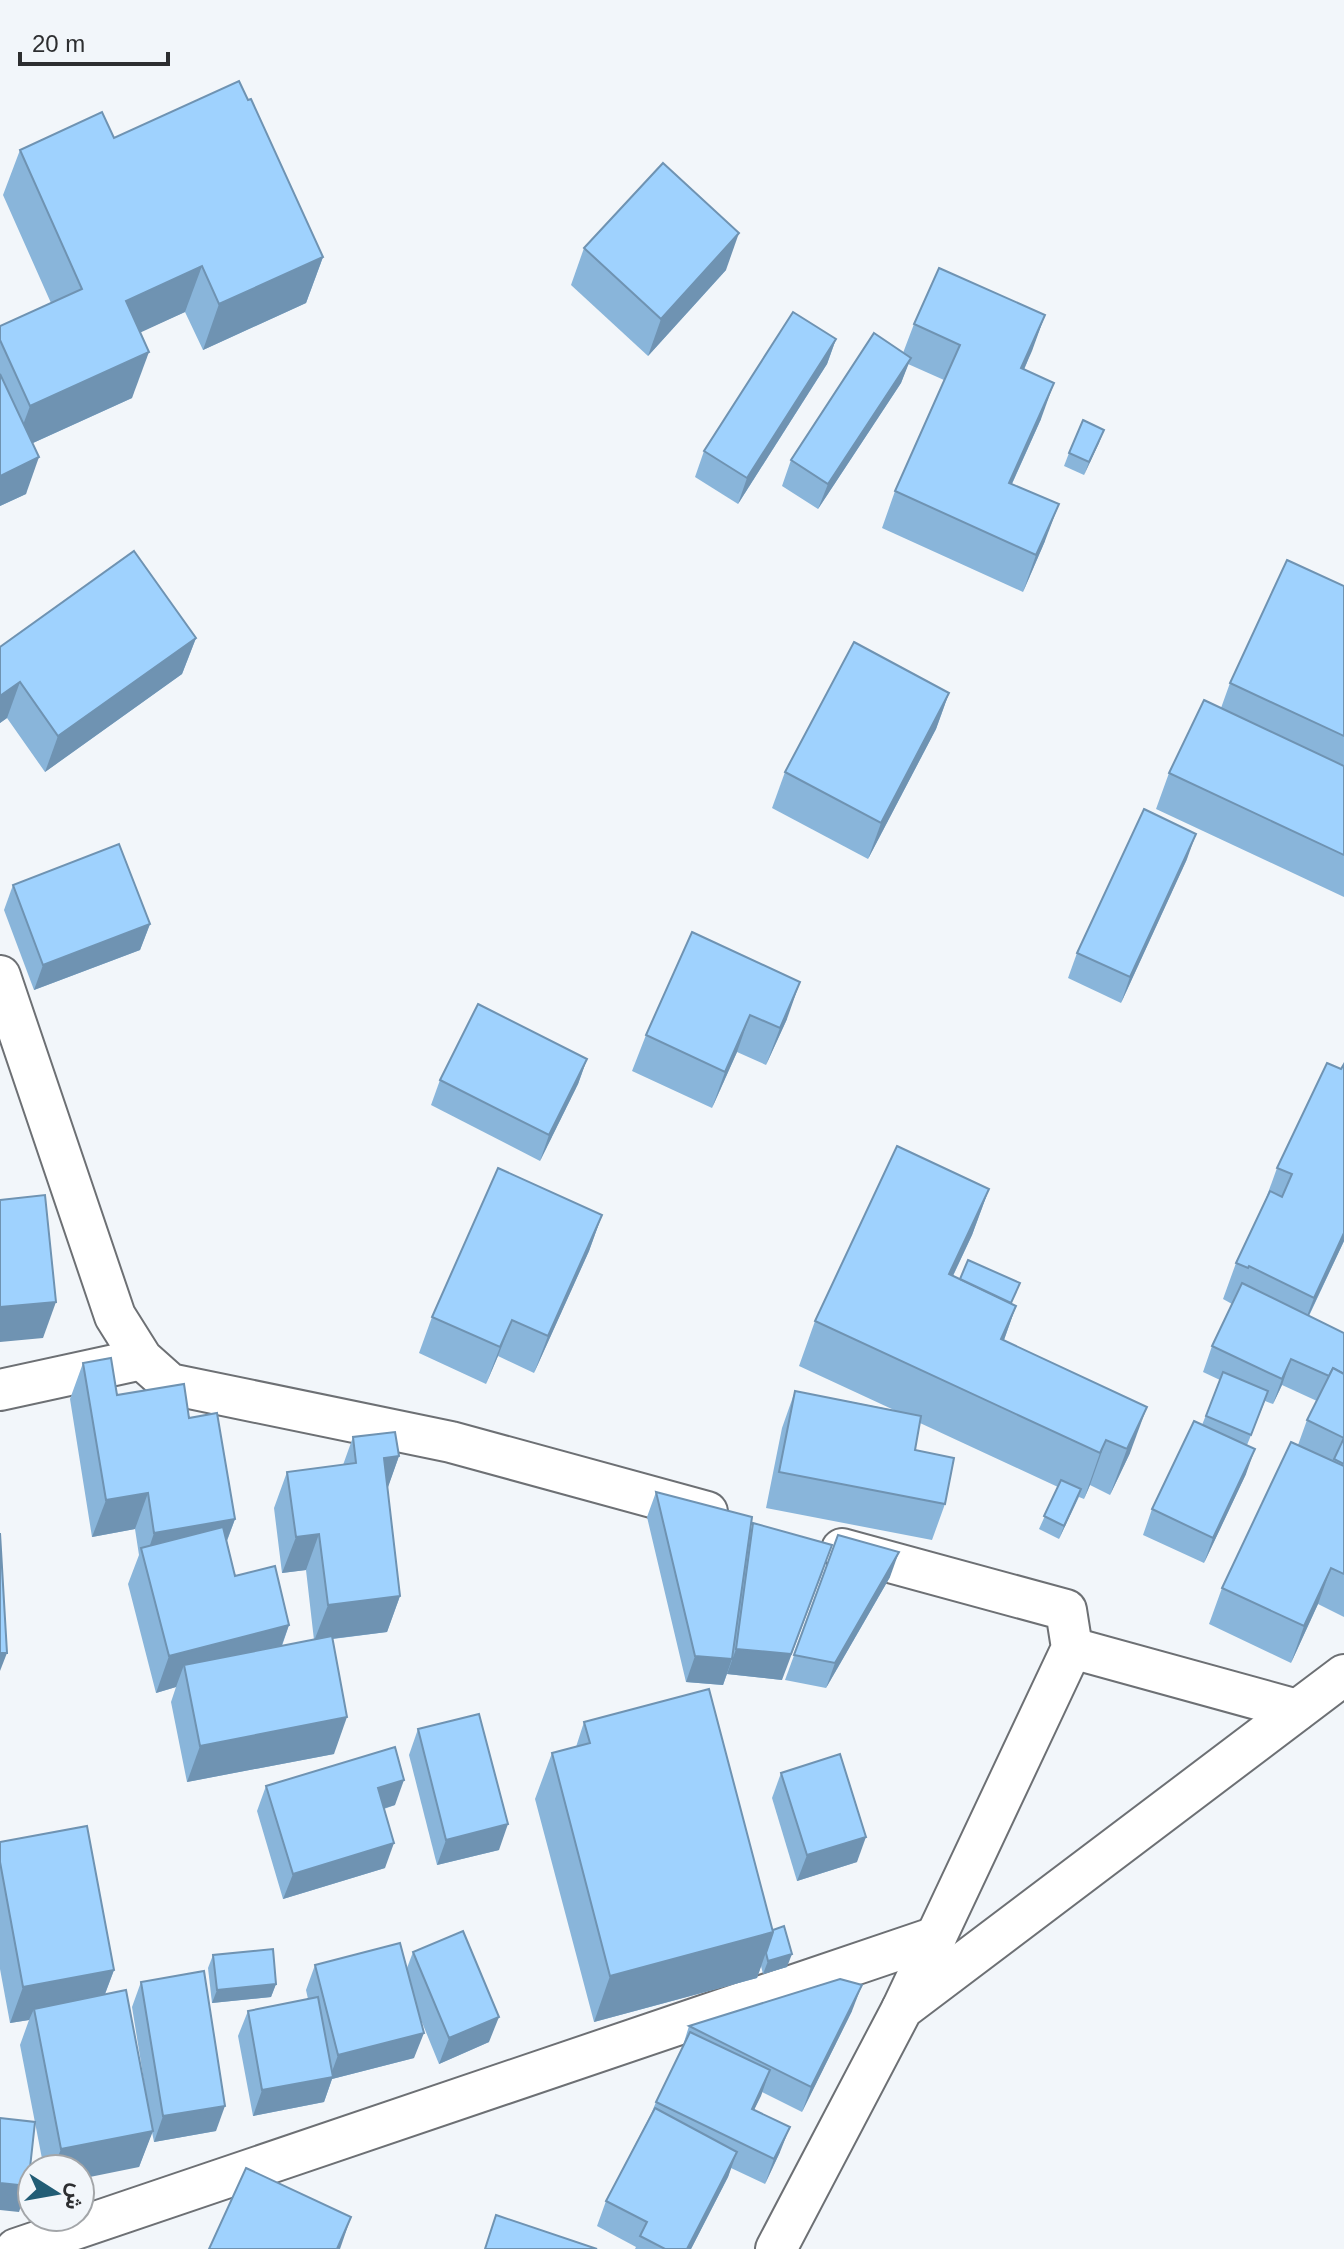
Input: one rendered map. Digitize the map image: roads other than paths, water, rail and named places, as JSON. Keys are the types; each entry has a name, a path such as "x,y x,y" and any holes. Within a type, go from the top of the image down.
{"street":[{"path":"0,976 115,1316 142,1359 170,1384 451,1442 743,1522"},
{"path":"0,1390 142,1359"},
{"path":"776,2249 902,2009 1072,1648 1066,1610 805,1539"},
{"path":"1072,1648 1297,1710"},
{"path":"902,2009 1344,1675"},
{"path":"16,2249 936,1937"}]}
